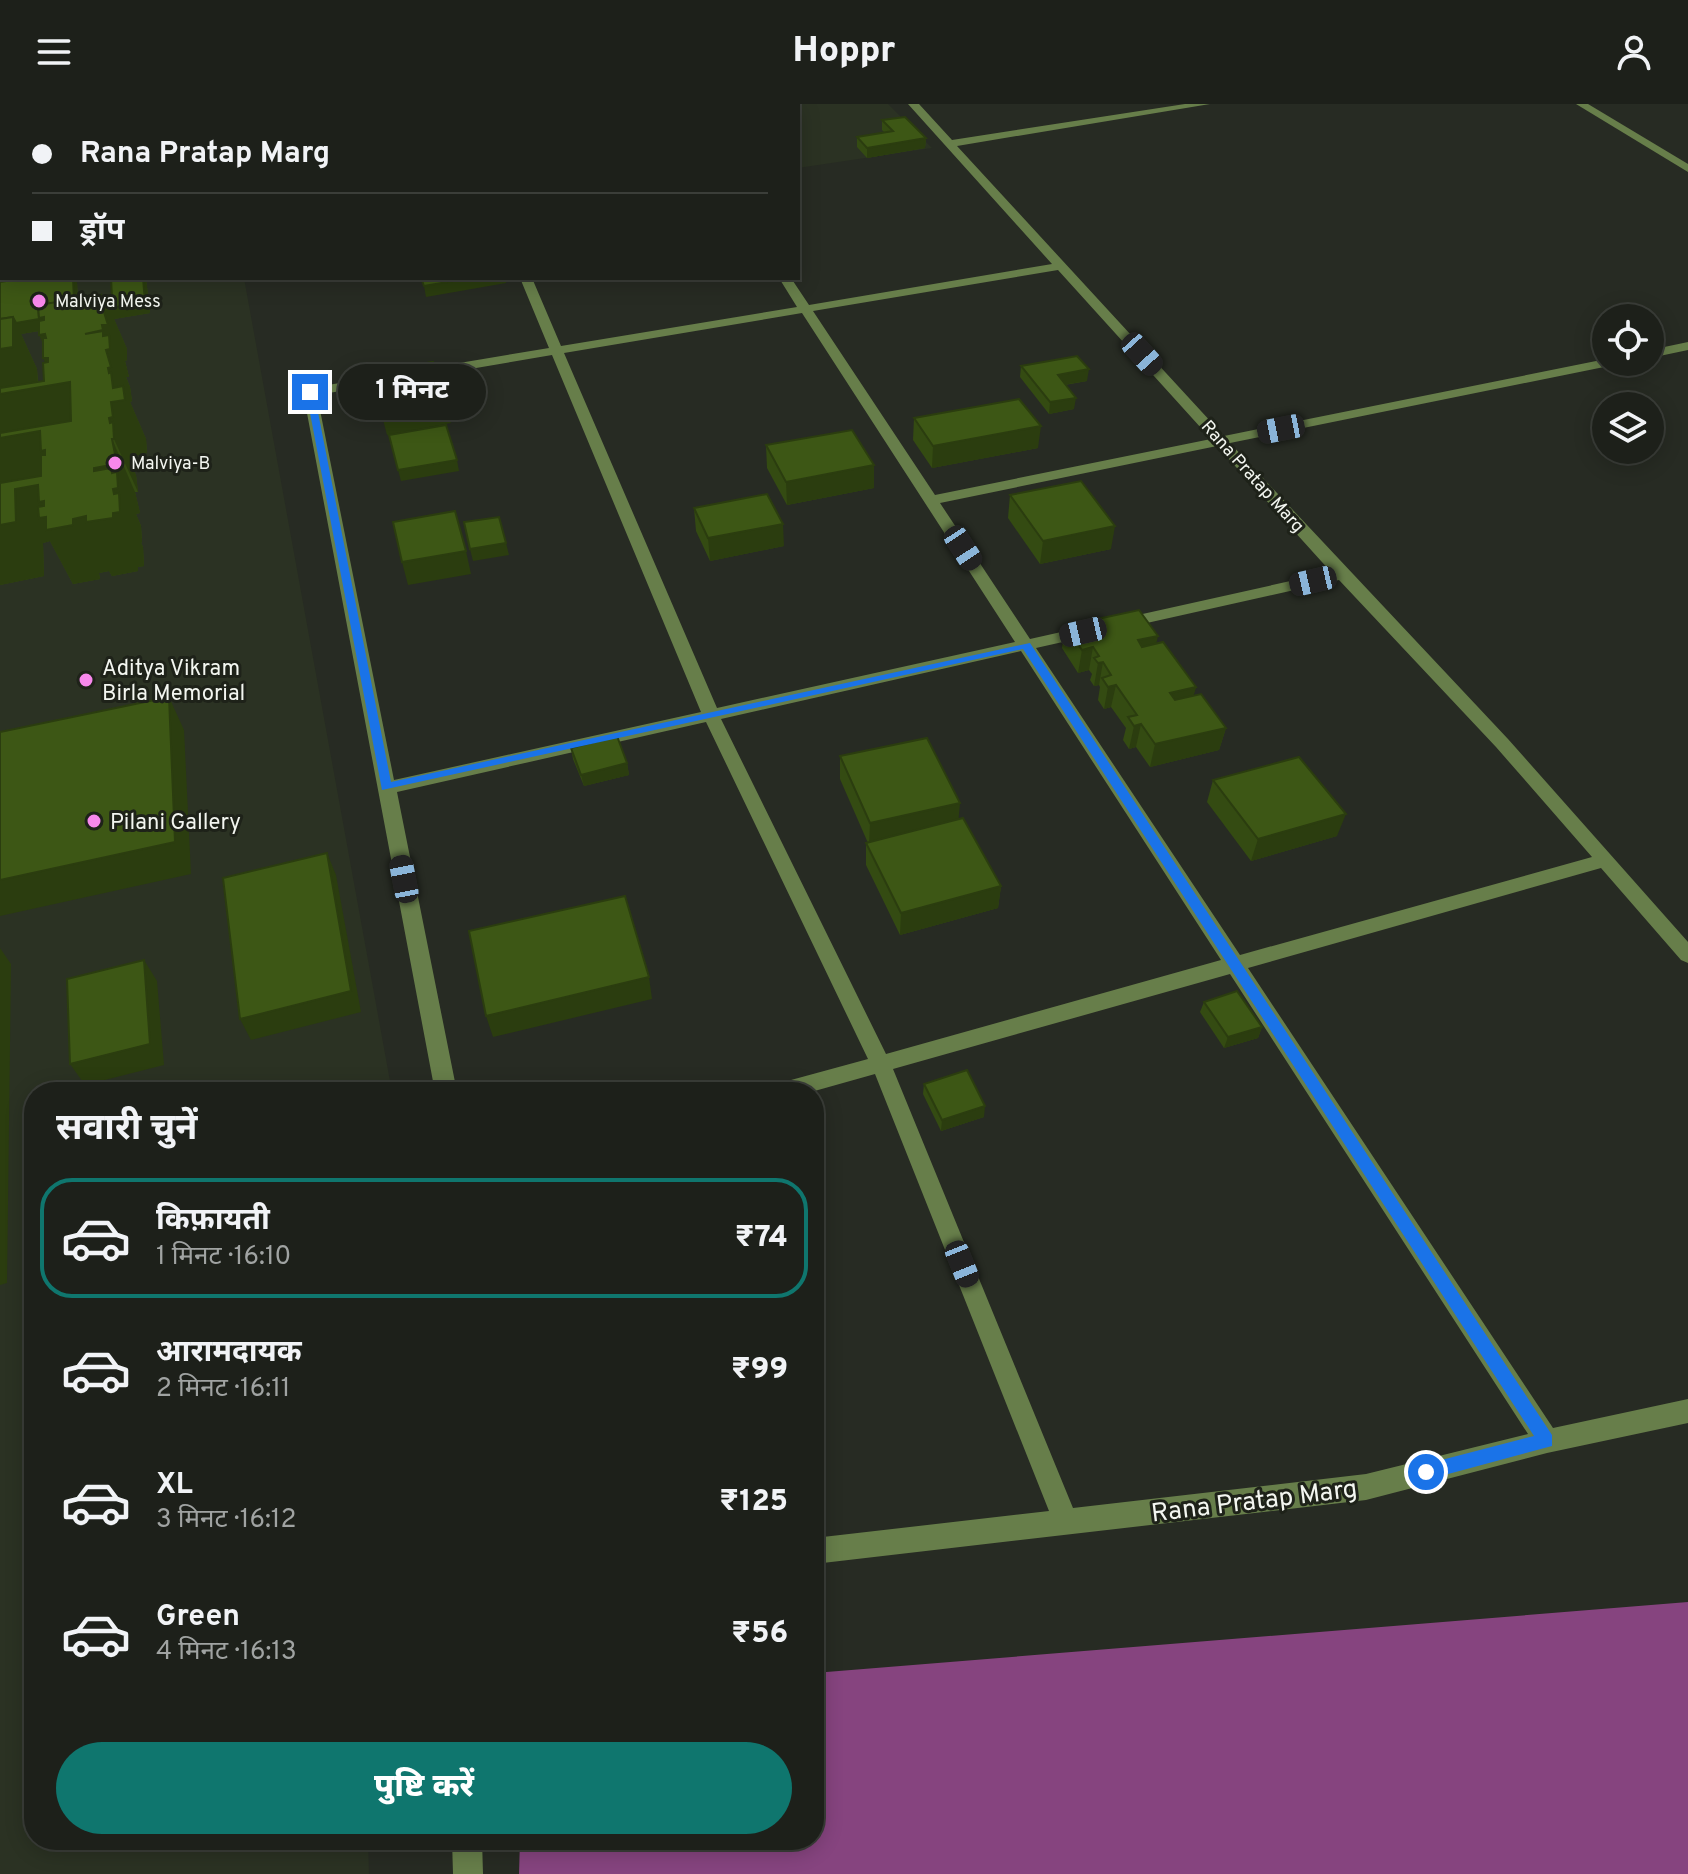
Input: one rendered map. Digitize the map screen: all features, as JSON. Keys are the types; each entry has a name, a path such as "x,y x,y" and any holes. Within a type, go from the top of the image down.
{"street":[{"name":"Rana Pratap Marg","path":"913,104 1342,574 1502,743 1688,955"},
{"path":"950,144 1205,104"},
{"path":"1581,104 1688,169"},
{"path":"444,1082 310,392 1062,266"},
{"path":"527,280 711,715 881,1064 1066,1522"},
{"path":"786,280 1547,1441"},
{"path":"1664,351 1688,346"},
{"path":"931,500 1592,365"},
{"path":"386,788 1342,574"},
{"path":"816,1082 1603,861"},
{"name":"Rana Pratap Marg","path":"824,1550 1366,1487 1547,1441 1688,1411"},
{"path":"467,1850 468,1874"}],"shaded area":[{"path":"800,104 888,104 932,148 800,168"},
{"path":"0,280 244,280 390,1082 24,1082 24,1850 368,1850 369,1874 0,1874"},
{"path":"1688,1602 1688,1874 519,1874 520,1850 824,1850 824,1672"}],"building":[{"path":"905,117 926,138 867,148 857,137 893,131 882,120"},
{"path":"73,280 74,300 38,305 39,319 16,323 13,317 0,319 0,282"},
{"path":"111,280 143,280 145,302 110,308 106,299 112,298"},
{"path":"422,280 459,280 424,286"},
{"path":"101,295 101,298 106,297 106,308 103,309 108,325 102,325 103,330 85,334 103,331 103,336 109,335 110,349 106,350 111,367 108,368 109,373 113,388 123,386 125,400 111,402 113,417 109,418 110,423 113,422 116,459 111,460 111,465 94,468 94,471 111,468 112,473 117,472 118,488 113,489 114,494 119,493 120,512 113,513 113,518 86,522 86,516 73,519 73,525 46,530 46,517 39,518 38,507 44,506 44,501 39,502 38,485 15,489 16,522 0,525 0,483 41,476 41,455 45,455 45,450 41,451 40,431 0,438 0,433 71,421 70,382 0,394 0,388 44,381 43,363 48,362 48,358 43,358 43,338 46,338 45,334 39,335 39,321 44,317 39,318 38,305"},
{"path":"13,317 13,347 0,349 0,319"},
{"path":"1077,356 1089,369 1058,375 1076,398 1050,402 1021,366"},
{"path":"433,362 446,401 381,412 370,373"},
{"path":"1019,399 1041,426 933,446 914,418"},
{"path":"446,425 457,460 398,470 389,435"},
{"path":"852,430 874,465 786,482 766,445"},
{"path":"1081,481 1115,526 1043,541 1010,495"},
{"path":"767,494 783,524 708,538 694,508"},
{"path":"455,511 466,551 402,562 393,522"},
{"path":"499,517 506,543 470,549 464,522"},
{"path":"1139,610 1158,636 1138,640 1142,647 1163,642 1196,687 1170,693 1175,700 1201,694 1226,728 1155,744 1141,724 1134,726 1128,717 1137,715 1116,685 1108,687 1102,678 1111,675 1103,662 1098,663 1094,658 1099,656 1093,647 1082,650 1065,626"},
{"name":"Pilani Gallery","path":"169,697 175,842 0,880 0,732"},
{"path":"617,736 627,763 581,775 571,748"},
{"path":"927,738 960,803 870,823 840,756"},
{"path":"1299,757 1346,814 1258,839 1213,780"},
{"path":"963,818 1001,886 901,913 866,843"},
{"path":"327,853 351,991 240,1019 223,878"},
{"path":"625,896 649,977 486,1016 469,931"},
{"path":"144,960 150,1044 70,1064 67,979"},
{"path":"1237,991 1262,1027 1228,1037 1204,1002"},
{"path":"967,1070 985,1106 942,1120 924,1084"}],"place":[{"name":"Malviya Mess","path":"39,301"},
{"name":"Malviya-B","path":"115,463"},
{"name":"Aditya Vikram Birla Memorial","path":"86,680"},
{"name":"Pilani Gallery","path":"94,821"}],"route":[{"path":"310,392 386,788 1026,645 1547,1441 1426,1472"}]}
